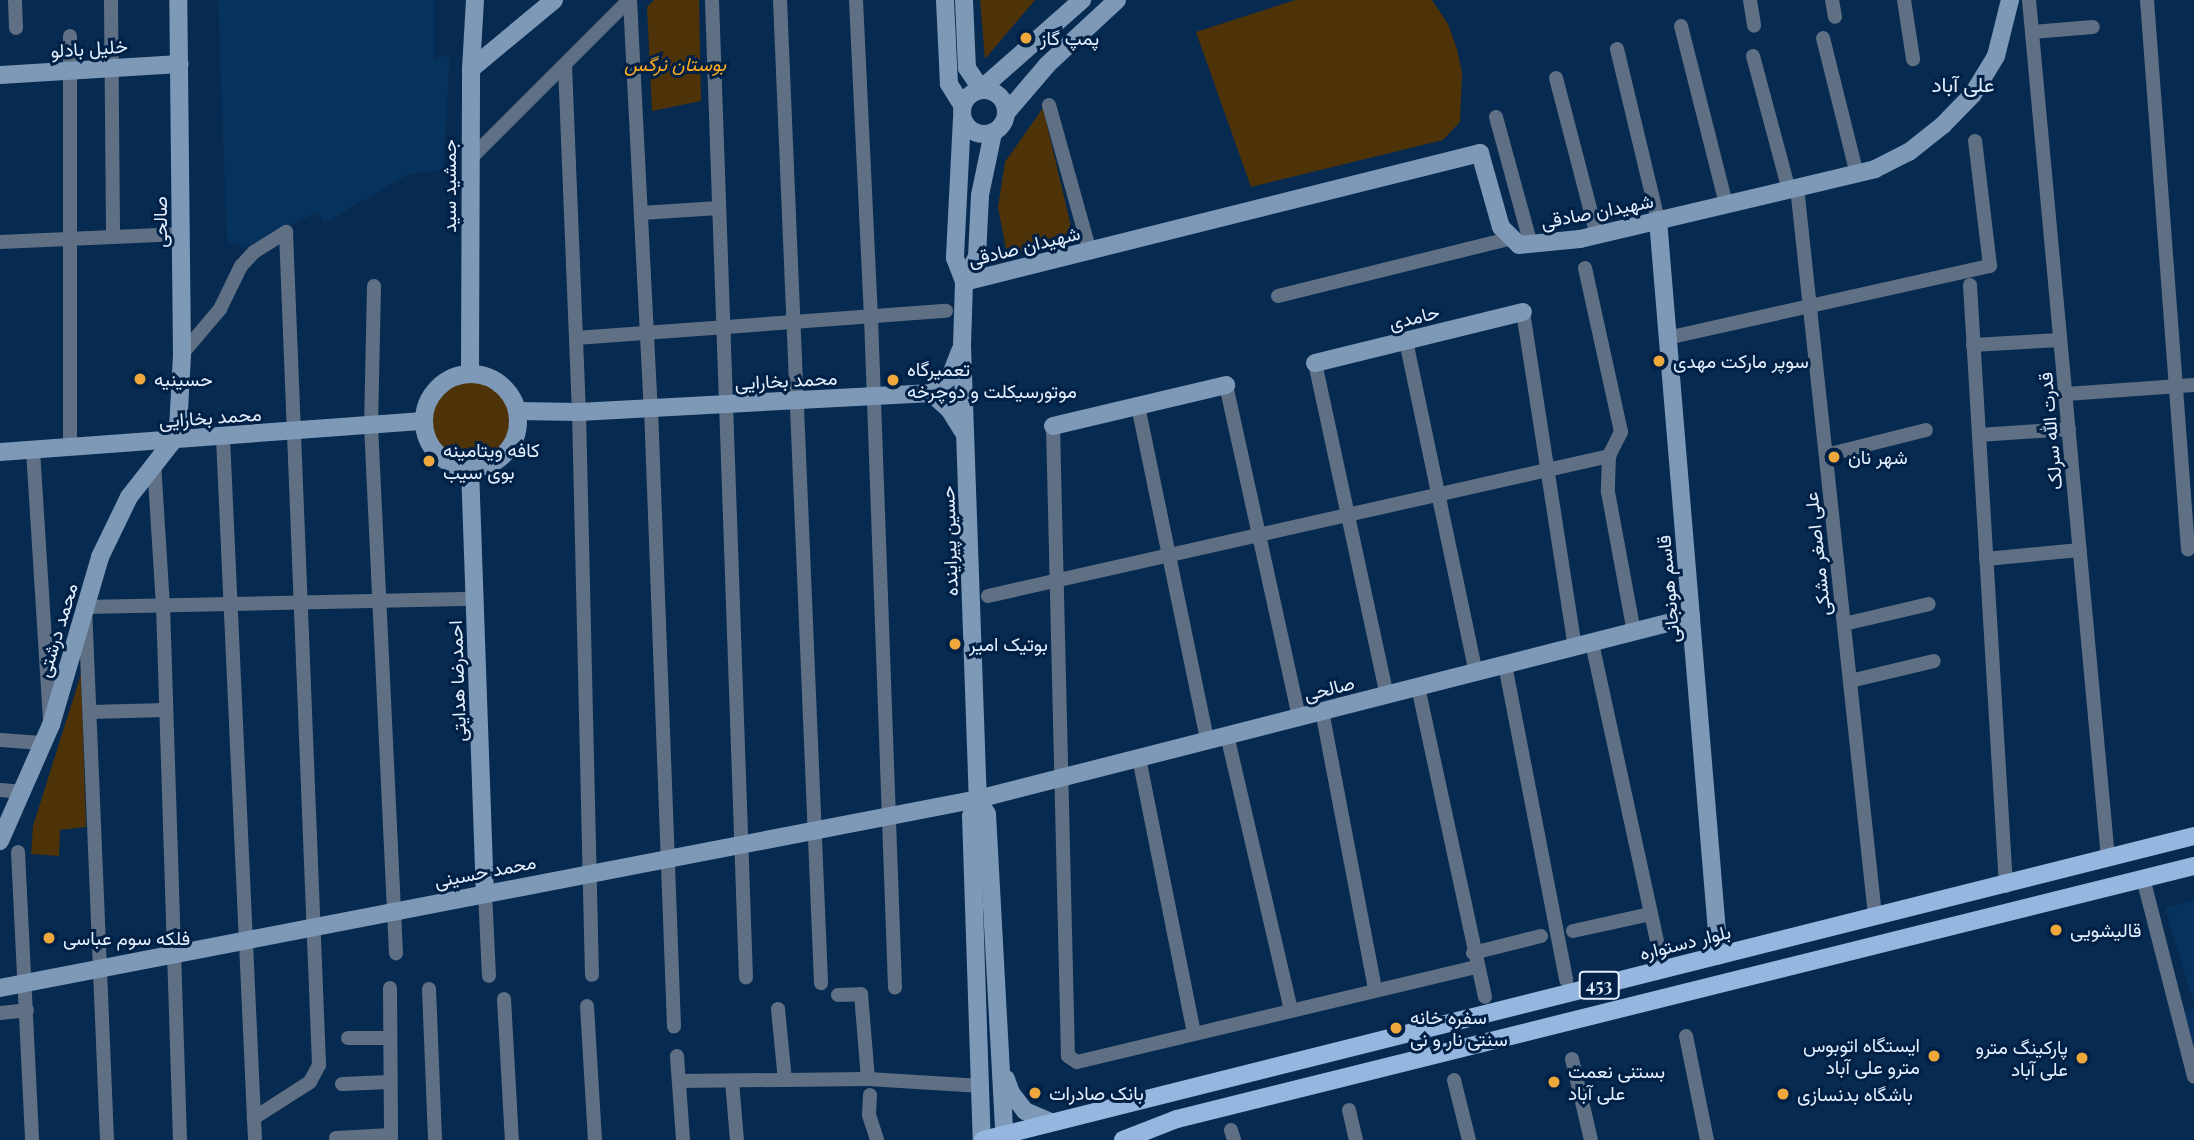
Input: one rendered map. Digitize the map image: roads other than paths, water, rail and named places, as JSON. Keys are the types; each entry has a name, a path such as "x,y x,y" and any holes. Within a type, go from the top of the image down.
{"main road":[{"name":"صالحی","path":"172,442 181,414 182,354 178,0"},
{"name":"جمشید سید","path":"470,373 471,69 475,0"},
{"path":"471,69 554,0"},
{"path":"945,0 949,84 969,129 981,135 993,133 1003,125 1007,112 1048,64 1116,0"},
{"path":"964,0 967,68 981,89 994,91 1003,100 1007,112"},
{"path":"962,112 969,95 981,89 1082,0"},
{"name":"شهیدان صادقی","path":"964,282 1480,153 1501,227 1519,245 1597,235 1857,174 1875,169 1909,152 1943,125 1973,94 1996,56 2010,0"},
{"name":"خلیل بادلو","path":"0,75 180,64"},
{"name":"حسین پیراینده","path":"962,112 956,258 964,282 962,346 978,799 971,816 983,1140"},
{"name":"حسین پیراینده","path":"964,282 977,257 980,195 993,133"},
{"name":"قاسم هونجانی","path":"1658,220 1719,955"},
{"name":"حامدی","path":"1315,363 1523,313"},
{"path":"962,346 950,377 931,393 949,409 967,437"},
{"path":"470,373 495,380 505,388 517,411 518,423 511,446 494,463 470,468 456,466 438,454 426,436 424,421 432,394 443,383 470,373"},
{"path":"1053,426 1226,385"},
{"name":"محمد بخارایی","path":"517,411 579,412 931,393"},
{"name":"محمد بخارایی","path":"0,452 172,442 424,421"},
{"name":"محمد درشتی","path":"0,841 51,725 100,557 129,498 172,442"},
{"name":"احمدرضا هدایتی","path":"470,468 485,892"},
{"name":"صالحی","path":"978,799 1691,617"},
{"name":"حسین پیراینده","path":"978,799 987,814 1004,1136"},
{"name":"محمد حسینی","path":"0,988 485,892 978,799"},
{"name":"بلوار دستواره","path":"983,1140 1875,916 2006,886 2194,836"},
{"name":"453","path":"1123,1140 1177,1119 2194,866"},
{"path":"1001,1064 1011,1093 1025,1111 1051,1122 1039,1134 1038,1140"}],"street":[{"path":"15,0 16,28"},
{"path":"111,0 113,236"},
{"path":"471,158 630,0"},
{"path":"630,0 648,333 674,1027"},
{"path":"712,0 746,977"},
{"path":"780,0 821,984"},
{"path":"856,0 872,317 895,988"},
{"path":"1750,0 1754,26"},
{"path":"1832,0 1835,17"},
{"path":"1905,0 1913,59"},
{"name":"قدرت الله سرلک","path":"2029,0 2109,858"},
{"path":"2147,0 2188,549"},
{"path":"1681,26 1726,204"},
{"path":"2032,32 2093,27"},
{"path":"70,447 71,36"},
{"path":"1824,38 1857,174"},
{"path":"1616,48 1658,220"},
{"name":"علی اصغر مشکی","path":"1753,56 1793,188 1810,306 1875,916"},
{"path":"565,65 579,412 592,975"},
{"path":"1556,78 1597,235"},
{"path":"1049,105 1090,252"},
{"path":"1496,117 1531,245"},
{"path":"1667,338 1990,266 1975,141"},
{"path":"641,213 719,208"},
{"path":"182,354 220,309 241,266 254,252 286,232 319,1065 310,1083 254,1118"},
{"path":"0,242 181,234"},
{"path":"1278,296 1513,238"},
{"path":"1585,268 1621,432 1609,456 1608,492 1634,632"},
{"path":"1969,285 2006,886"},
{"path":"374,286 371,425 396,953"},
{"path":"576,338 946,311"},
{"path":"1523,313 1546,471 1583,645 1663,969"},
{"path":"1973,345 2060,340"},
{"path":"1406,341 1476,672"},
{"path":"1315,363 1387,695"},
{"path":"1226,385 1299,717"},
{"path":"2066,394 2194,385"},
{"path":"1138,406 1207,740"},
{"path":"1053,426 1064,777 1068,1056 1077,1062 1291,1011 1474,960 1541,936"},
{"path":"1979,435 2069,429"},
{"path":"1826,455 1926,430"},
{"path":"223,438 255,1140"},
{"path":"33,450 51,725"},
{"path":"988,596 1609,456"},
{"path":"155,463 163,605 180,1140"},
{"path":"1986,559 2080,550"},
{"path":"107,1140 85,607 475,599"},
{"path":"1844,624 1929,604"},
{"path":"1850,681 1934,661"},
{"path":"1505,665 1566,980"},
{"path":"1418,687 1474,960 1485,997"},
{"path":"90,712 166,710"},
{"path":"1322,711 1375,989"},
{"path":"1227,735 1291,1011"},
{"path":"0,740 42,743"},
{"path":"1139,758 1194,1033"},
{"path":"0,790 21,792"},
{"path":"18,852 32,1140"},
{"path":"2143,878 2194,1077"},
{"path":"485,892 489,976"},
{"path":"1573,931 1651,914"},
{"path":"336,1138 391,1137 390,988"},
{"path":"429,989 435,1140"},
{"path":"838,995 861,994 868,1079"},
{"path":"504,999 512,1140"},
{"path":"587,1006 594,1140"},
{"path":"778,1009 785,1080"},
{"path":"0,1013 27,1010"},
{"path":"1686,1036 1707,1140"},
{"path":"348,1038 389,1038"},
{"path":"677,1056 682,1140"},
{"path":"1572,1059 1591,1140"},
{"path":"679,1081 868,1079 982,1086"},
{"path":"1454,1080 1469,1140"},
{"path":"732,1081 737,1140"},
{"path":"342,1084 390,1082"},
{"path":"870,1095 869,1115 877,1140"},
{"path":"1349,1110 1356,1140"}],"place":[{"name":"پمپ گاز","path":"1026,38"},
{"name":"سوپر مارکت مهدی","path":"1659,361"},
{"name":"حسینیه","path":"140,379"},
{"name":"تعمیرگاه موتورسیکلت و دوچرخه","path":"893,380"},
{"name":"شهر نان","path":"1834,457"},
{"name":"کافه ویتامینه بوی سیب","path":"429,461"},
{"name":"بوتیک امیر","path":"955,644"},
{"name":"قالیشویی","path":"2056,930"},
{"name":"فلکه سوم عباسی","path":"49,938"},
{"name":"سفره خانه سنتی نار و نی","path":"1396,1028"},
{"name":"ایستگاه اتوبوس مترو علی آباد","path":"1934,1056"},
{"name":"پارکینگ مترو علی آباد","path":"2082,1058"},
{"name":"بستنی نعمت علی آباد","path":"1554,1082"},
{"name":"بانک صادرات","path":"1035,1093"},
{"name":"باشگاه بدنسازی","path":"1783,1094"}],"district":[{"name":"علی آباد","path":"1963,83"}],"park label":[{"name":"بوستان نرگس","path":"675,64"}]}
